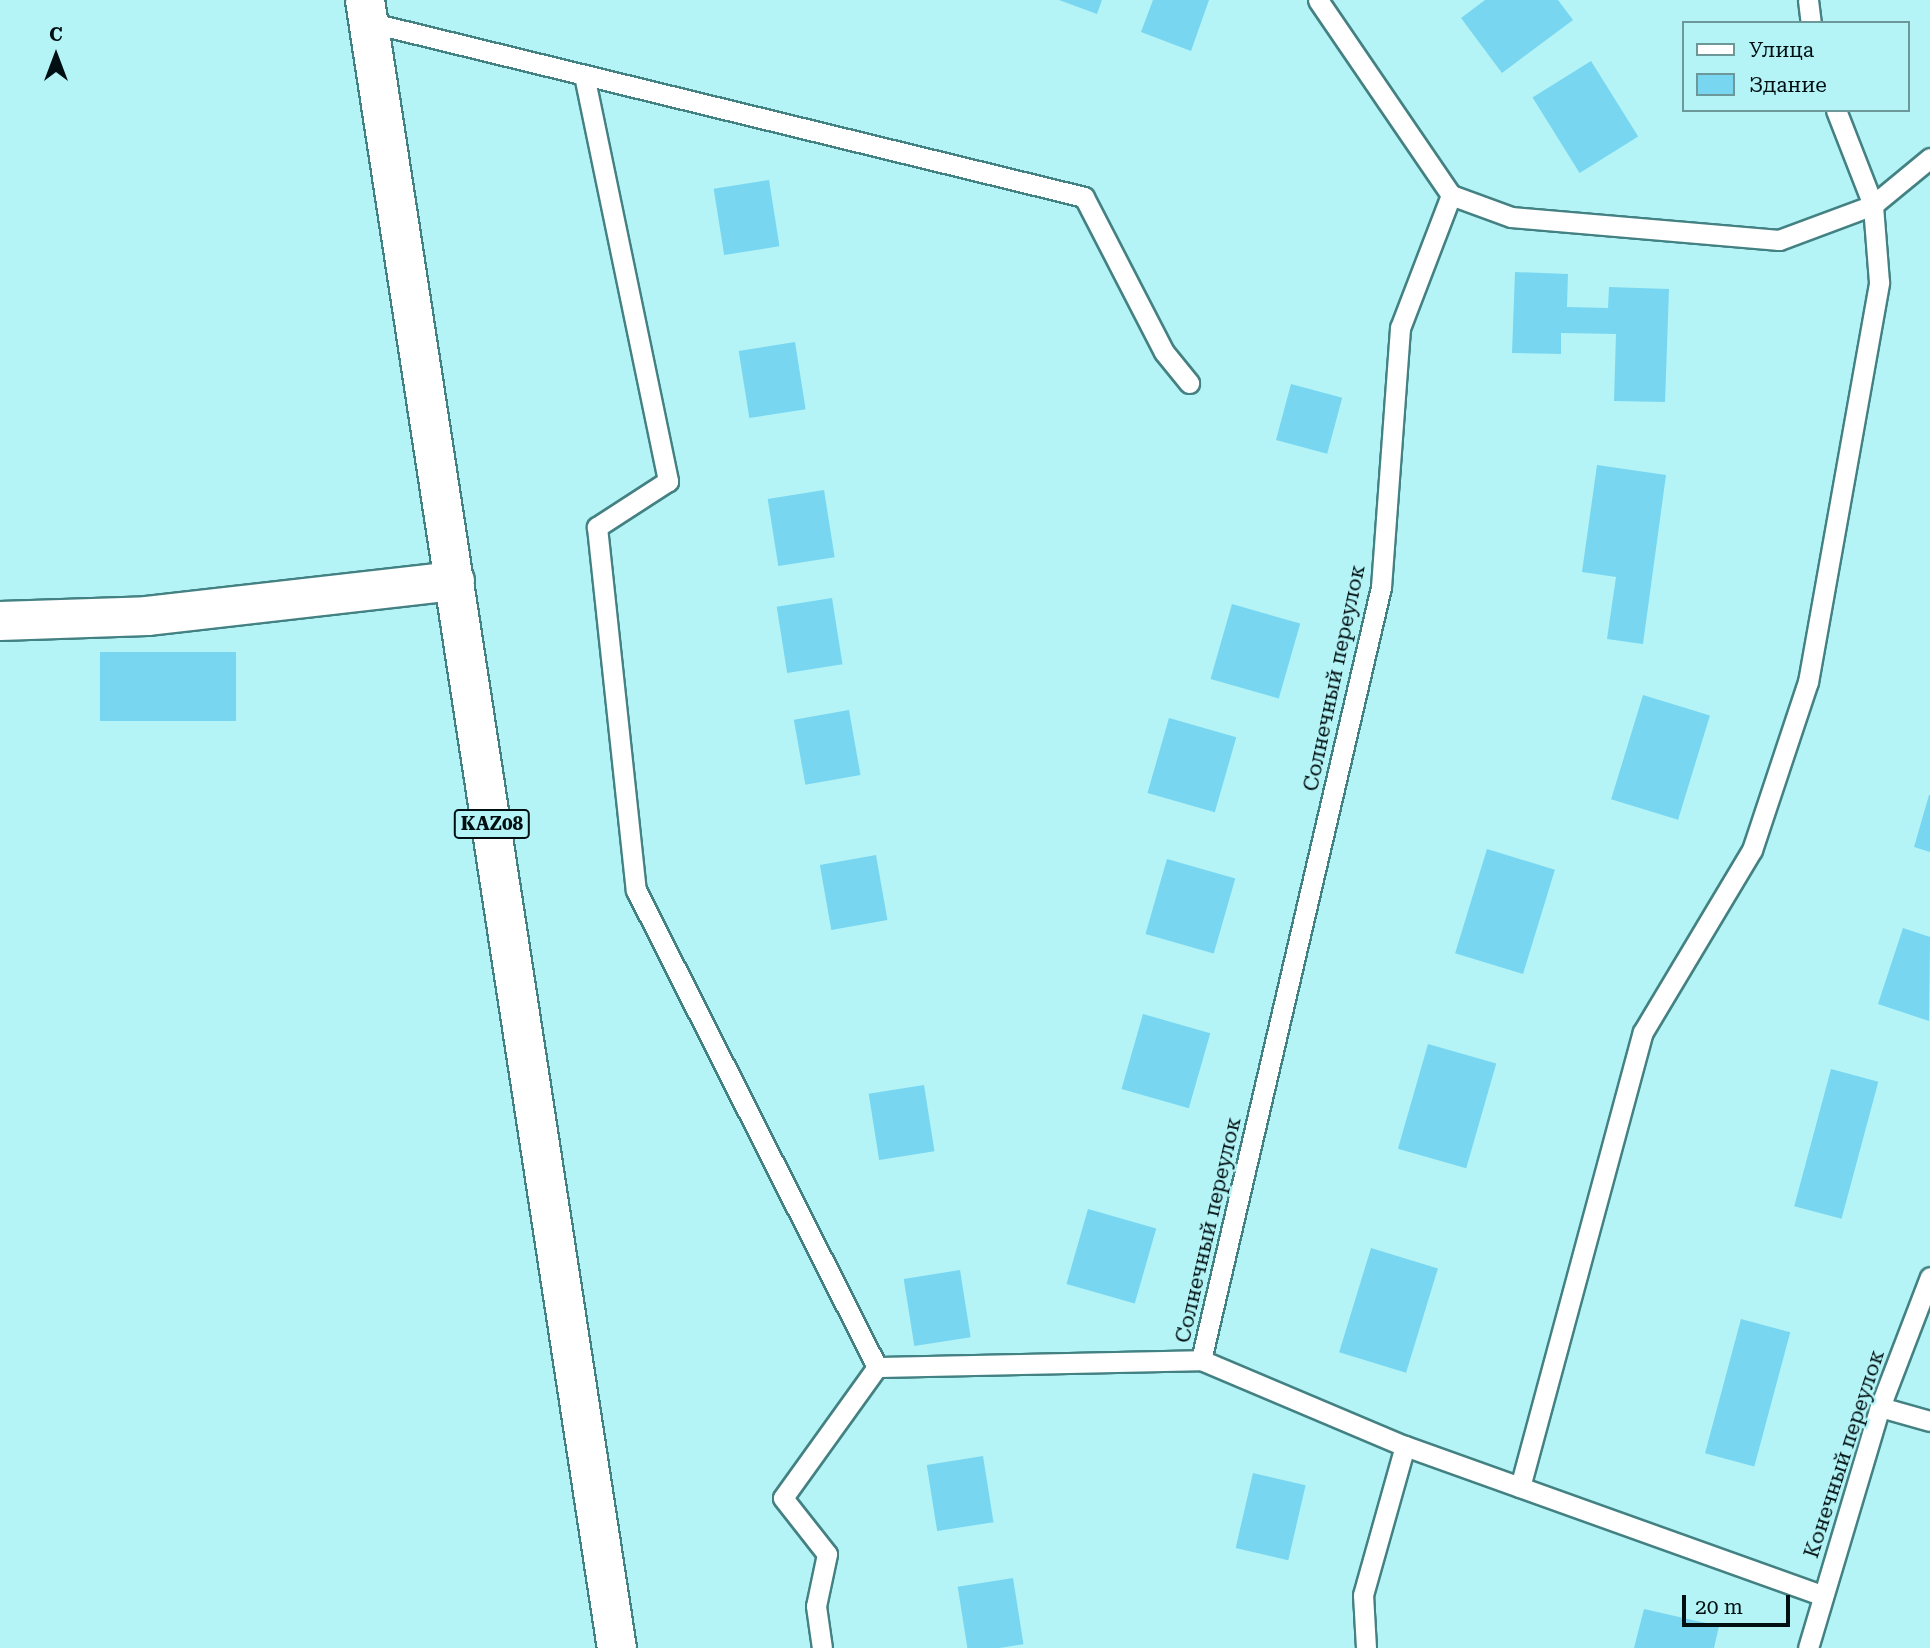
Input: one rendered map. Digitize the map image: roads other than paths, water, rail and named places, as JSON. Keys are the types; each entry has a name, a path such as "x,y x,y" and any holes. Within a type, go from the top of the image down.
{"main road":[{"name":"KAZ08","path":"367,11 617,1648"},
{"path":"0,621 147,616 455,581"}],"lane":[{"path":"1318,0 1451,195 1511,217 1779,240 1873,205 1930,158"},
{"path":"1808,0 1811,21"},
{"path":"367,11 584,75 1084,197 1164,352 1189,383"},
{"path":"584,75 668,481 597,527 636,890 877,1367"},
{"path":"1520,1487 1643,1032 1752,850 1808,682 1879,282 1873,205 1837,112"},
{"name":"Солнечный переулок","path":"1201,1360 1381,587 1400,328 1451,195"},
{"name":"Конечный переулок","path":"1808,1648 1880,1408 1930,1277"},
{"path":"877,1367 1201,1360 1405,1446 1822,1595"},
{"path":"822,1648 816,1606 827,1554 783,1498 877,1367"},
{"path":"1880,1408 1930,1421"},
{"path":"1366,1648 1363,1595 1405,1446"}]}
